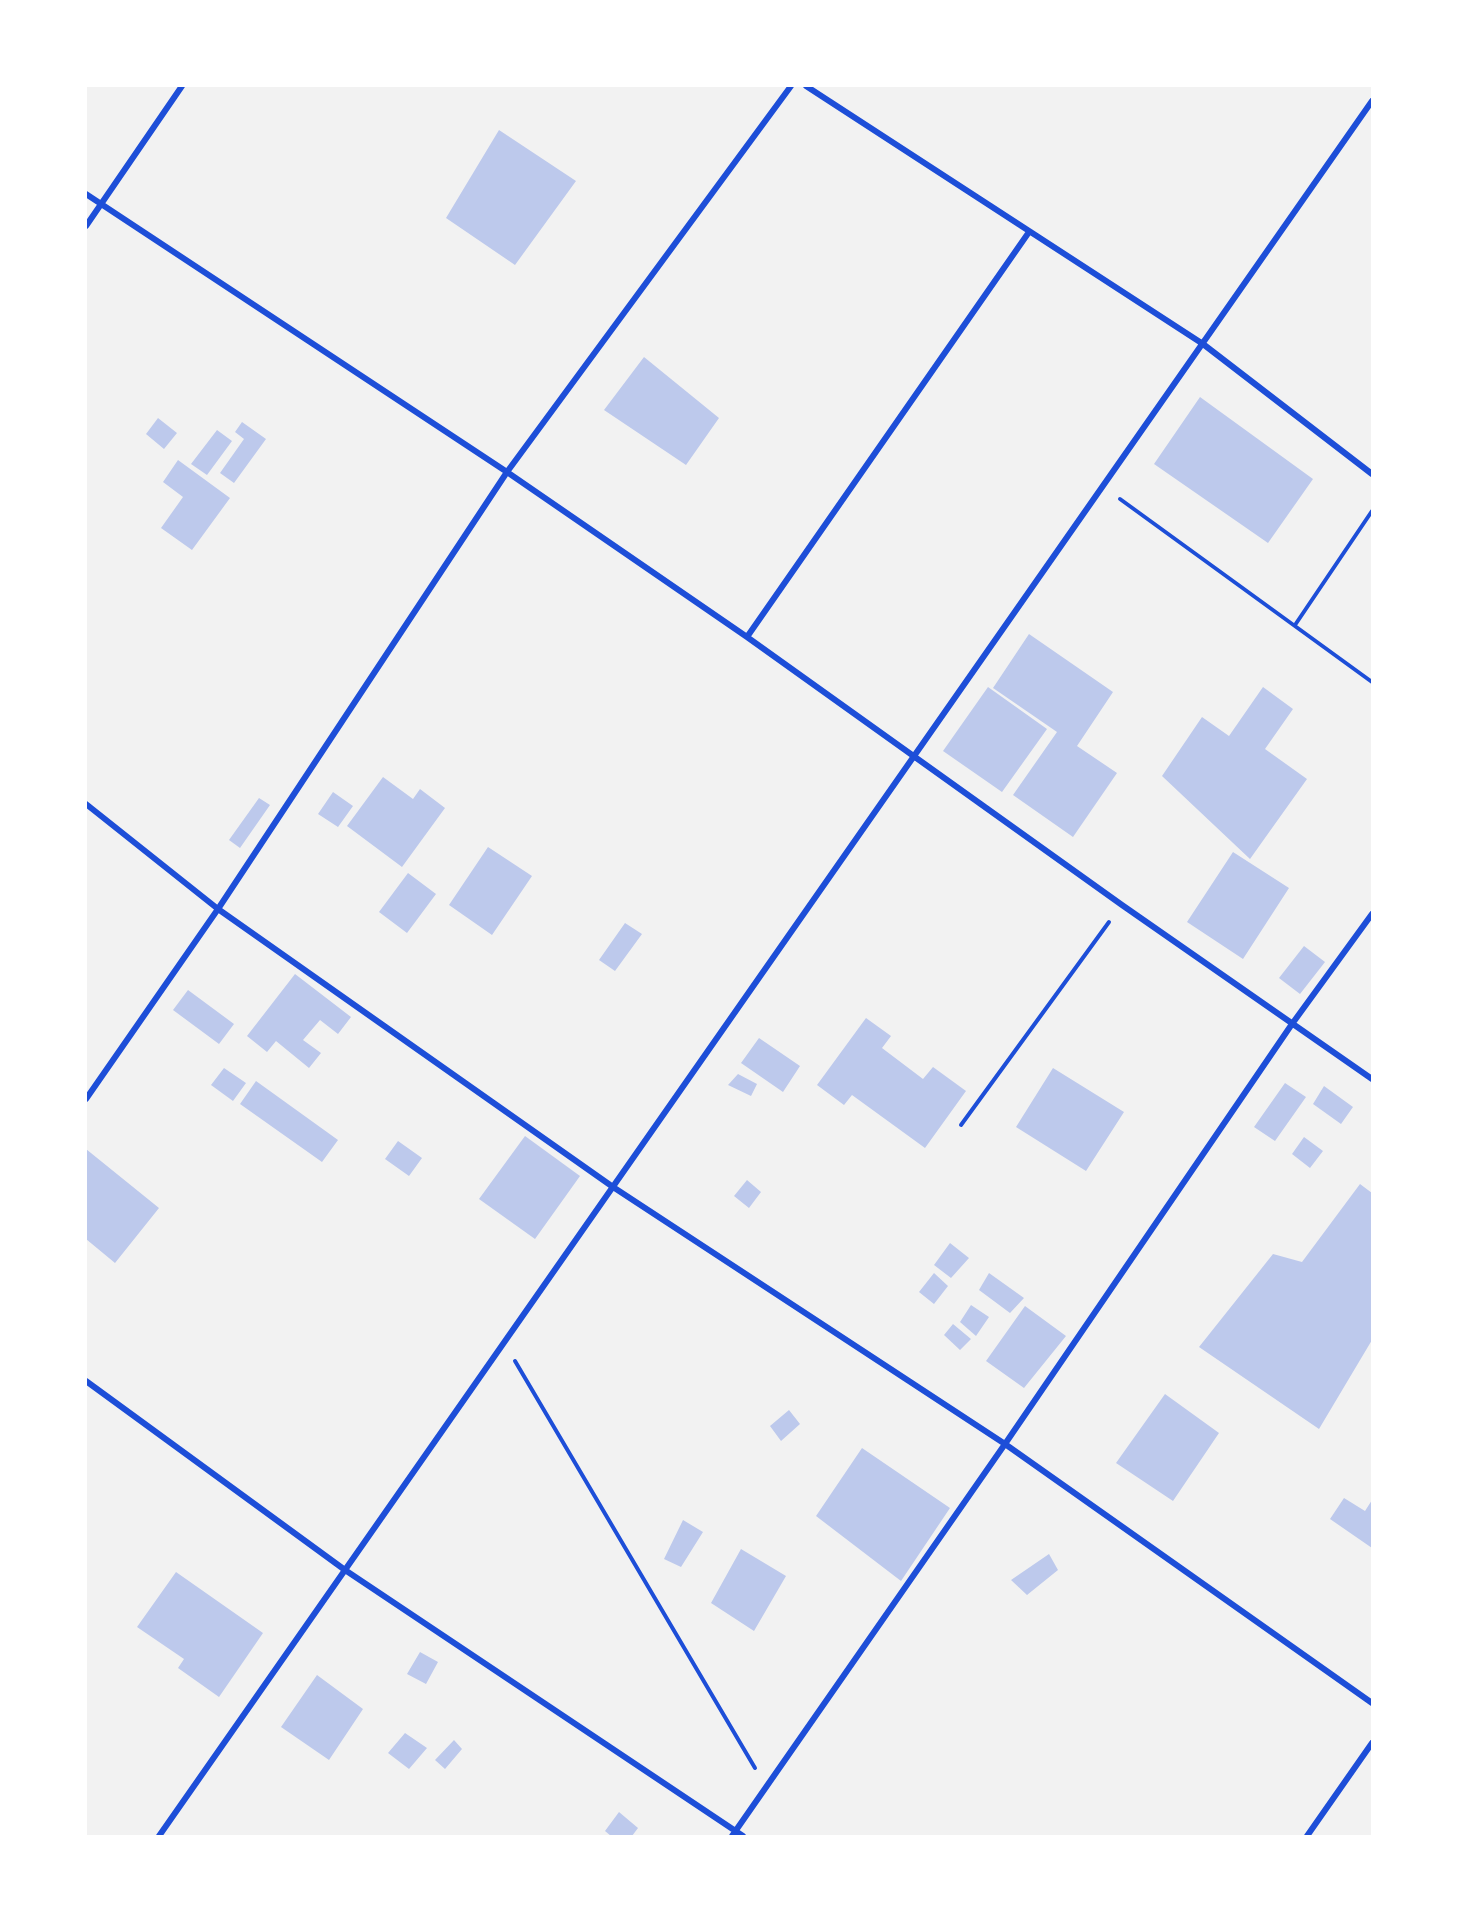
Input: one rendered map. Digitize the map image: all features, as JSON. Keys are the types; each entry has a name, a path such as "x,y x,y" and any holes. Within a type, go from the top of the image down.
{"street":[{"path":"86,226 182,86"},
{"path":"86,1099 218,909 507,472 791,86"},
{"path":"806,86 1203,344 1372,474"},
{"path":"159,1836 1372,101"},
{"path":"86,194 507,472 747,638 913,758 1372,1079"},
{"path":"747,638 1029,232"},
{"path":"86,804 218,909 613,1186 1005,1444 1372,1703"},
{"path":"734,1834 1005,1444 1292,1024 1372,914"},
{"path":"86,1381 345,1570 734,1834 743,1836"},
{"path":"1307,1836 1372,1743"}],"path":[{"path":"1103,486 1372,682"},
{"path":"1295,625 1372,511"},
{"path":"961,1125 1122,905"},
{"path":"505,1342 766,1787"}],"building":[{"path":"499,130 576,181 515,265 446,218"},
{"path":"644,357 719,418 686,465 604,410"},
{"path":"1200,397 1313,479 1268,543 1154,464"},
{"path":"158,418 177,433 164,449 146,434"},
{"path":"242,422 266,439 234,483 220,473 244,439 235,432"},
{"path":"217,430 232,441 207,475 191,464"},
{"path":"178,460 230,498 192,550 161,528 183,497 163,482"},
{"path":"1029,634 1113,692 1077,746 1117,773 1073,837 1013,795 1057,732 993,688"},
{"path":"988,687 1047,729 1002,792 943,751"},
{"path":"1263,687 1293,709 1265,749 1307,779 1250,859 1162,776 1202,717 1229,736"},
{"path":"383,777 413,799 420,789 445,808 402,867 347,826"},
{"path":"333,792 353,806 338,827 318,814"},
{"path":"259,798 270,805 240,848 229,840"},
{"path":"488,847 532,876 492,935 449,905"},
{"path":"1233,852 1289,888 1243,959 1187,922"},
{"path":"408,873 436,894 407,933 379,912"},
{"path":"625,923 642,934 615,971 599,960"},
{"path":"1304,946 1325,962 1300,994 1279,978"},
{"path":"295,974 351,1017 338,1034 320,1020 303,1040 321,1053 309,1068 276,1041 267,1052 247,1036"},
{"path":"188,990 234,1024 219,1044 173,1010"},
{"path":"866,1018 891,1036 882,1048 923,1079 933,1067 966,1091 925,1148 852,1095 844,1105 817,1085"},
{"path":"759,1038 800,1066 783,1092 741,1063"},
{"path":"224,1068 246,1083 233,1101 211,1085"},
{"path":"1053,1068 1124,1112 1086,1171 1016,1127"},
{"path":"738,1074 757,1084 751,1096 728,1085"},
{"path":"256,1081 338,1140 322,1162 240,1104"},
{"path":"1285,1083 1306,1097 1275,1141 1254,1127"},
{"path":"1324,1086 1353,1107 1341,1124 1313,1104"},
{"path":"525,1136 580,1176 535,1239 479,1199"},
{"path":"1304,1137 1323,1151 1310,1168 1292,1154"},
{"path":"398,1141 422,1158 409,1176 385,1159"},
{"path":"86,1149 159,1208 115,1263 86,1239"},
{"path":"747,1180 761,1192 749,1208 734,1196"},
{"path":"1360,1184 1372,1193 1372,1340 1319,1429 1199,1347 1273,1254 1302,1262"},
{"path":"950,1243 969,1258 951,1278 934,1265"},
{"path":"934,1273 948,1286 934,1304 919,1292"},
{"path":"989,1273 1024,1298 1010,1313 979,1290"},
{"path":"971,1305 989,1317 976,1336 960,1322"},
{"path":"1025,1306 1066,1336 1024,1388 986,1361"},
{"path":"953,1324 971,1339 960,1350 944,1335"},
{"path":"1165,1394 1219,1433 1173,1501 1116,1463"},
{"path":"789,1410 800,1424 781,1441 770,1426"},
{"path":"862,1448 950,1508 901,1581 816,1516"},
{"path":"1344,1498 1365,1511 1372,1500 1372,1548 1330,1519"},
{"path":"683,1520 703,1532 681,1567 664,1559"},
{"path":"741,1549 786,1576 754,1631 711,1603"},
{"path":"1049,1554 1058,1570 1027,1595 1011,1580"},
{"path":"176,1572 263,1633 219,1697 178,1668 184,1659 137,1627"},
{"path":"420,1652 438,1662 426,1684 407,1674"},
{"path":"317,1675 363,1709 329,1760 281,1727"},
{"path":"405,1733 427,1748 409,1769 388,1753"},
{"path":"454,1740 462,1749 445,1769 435,1760"},
{"path":"619,1812 638,1828 632,1836 611,1836 605,1831"}]}
